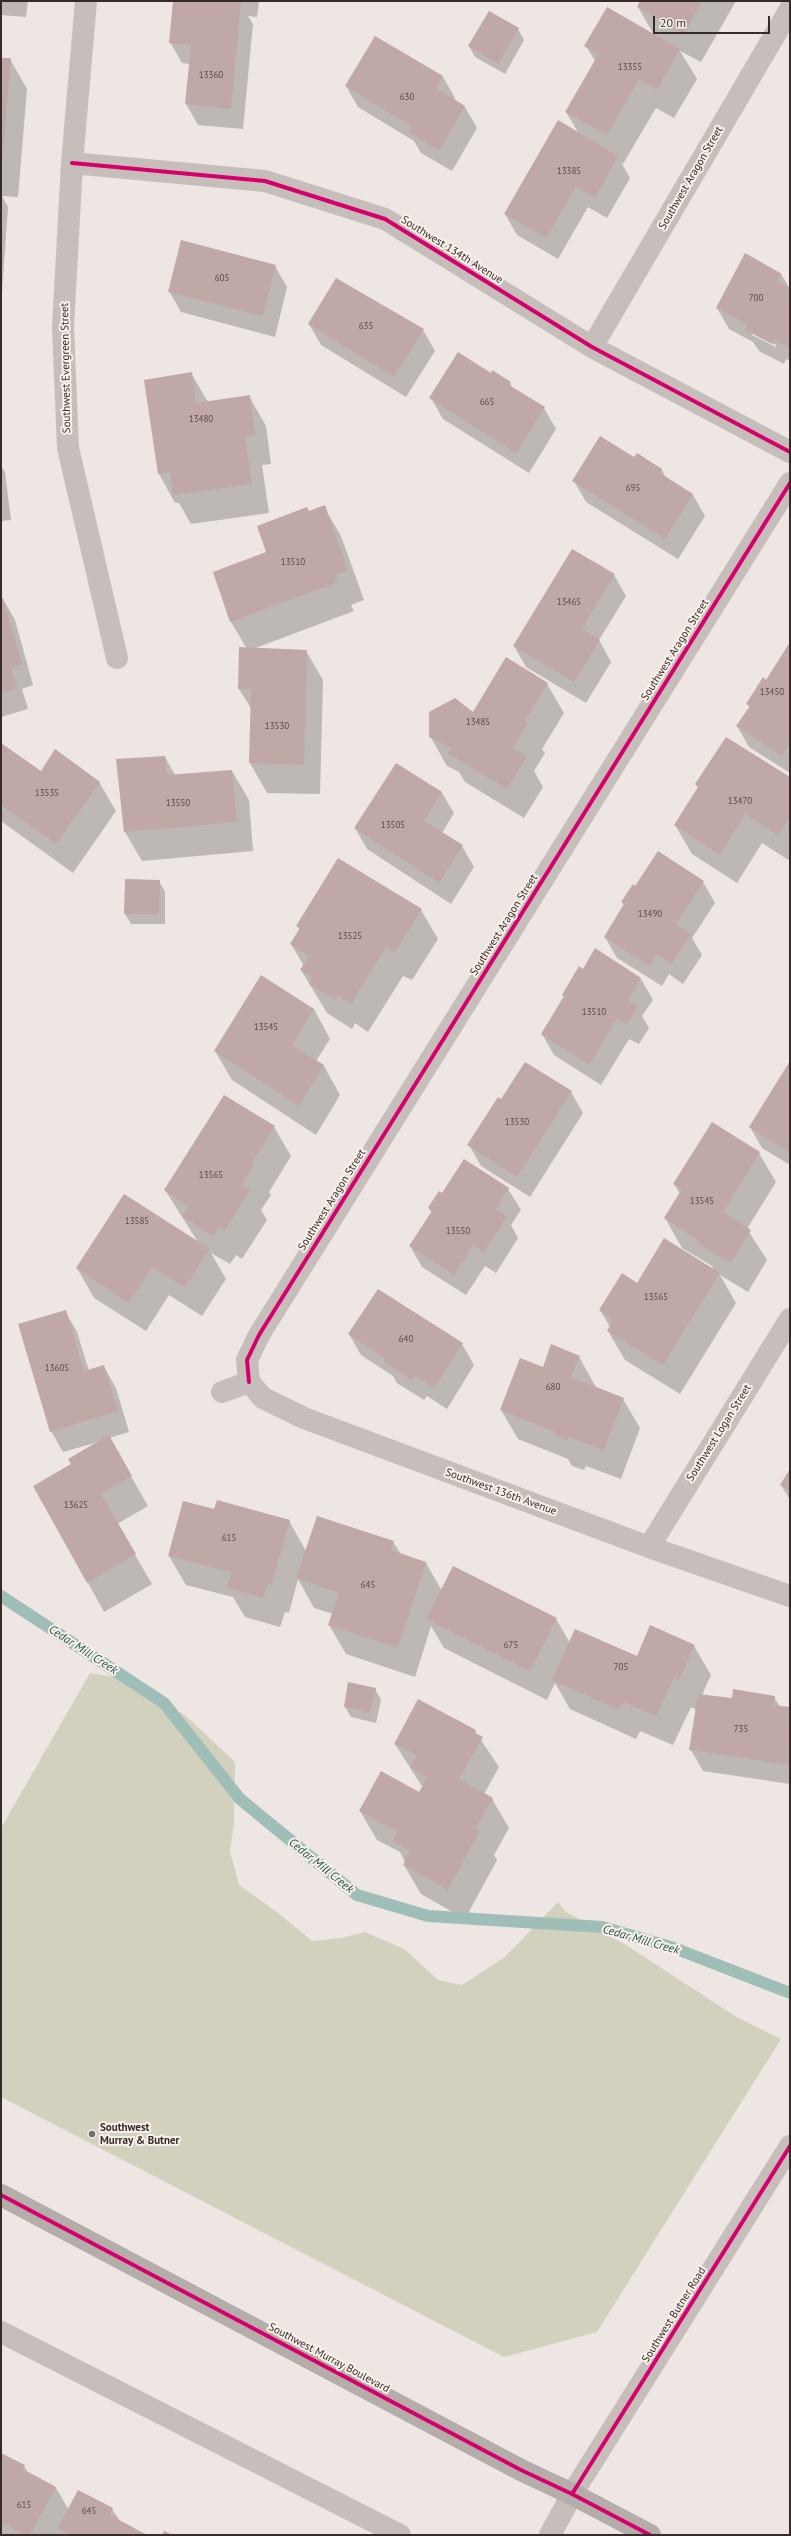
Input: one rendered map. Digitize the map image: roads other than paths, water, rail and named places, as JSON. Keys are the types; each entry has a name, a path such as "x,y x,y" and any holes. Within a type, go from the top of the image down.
{"main road":[{"name":"Southwest Murray Boulevard","path":"1,2196 521,2470 572,2494 650,2535"}],"street":[{"name":"Southwest Evergreen Street","path":"86,1 72,163 63,327 68,448 117,658"},
{"name":"Southwest Aragon Street","path":"592,347 790,9"},
{"name":"Southwest 134th Avenue","path":"72,163 265,181 385,219 592,347 790,452"},
{"name":"Southwest Aragon Street","path":"249,1382 247,1360 259,1335 790,483"},
{"name":"Southwest Logan Street","path":"649,1547 790,1319"},
{"path":"222,1392 249,1382"},
{"name":"Southwest 136th Avenue","path":"249,1382 263,1398 304,1418 649,1547 790,1596"},
{"name":"Southwest Butner Road","path":"550,2535 572,2494 790,2146"},
{"path":"1,2332 400,2535"}],"waterway":[{"name":"Cedar Mill Creek","path":"1,1596 164,1703 240,1799 357,1895 428,1916 602,1927 674,1948 790,1993"}],"place":[{"name":"Southwest Murray & Butner","path":"92,2134"}]}
